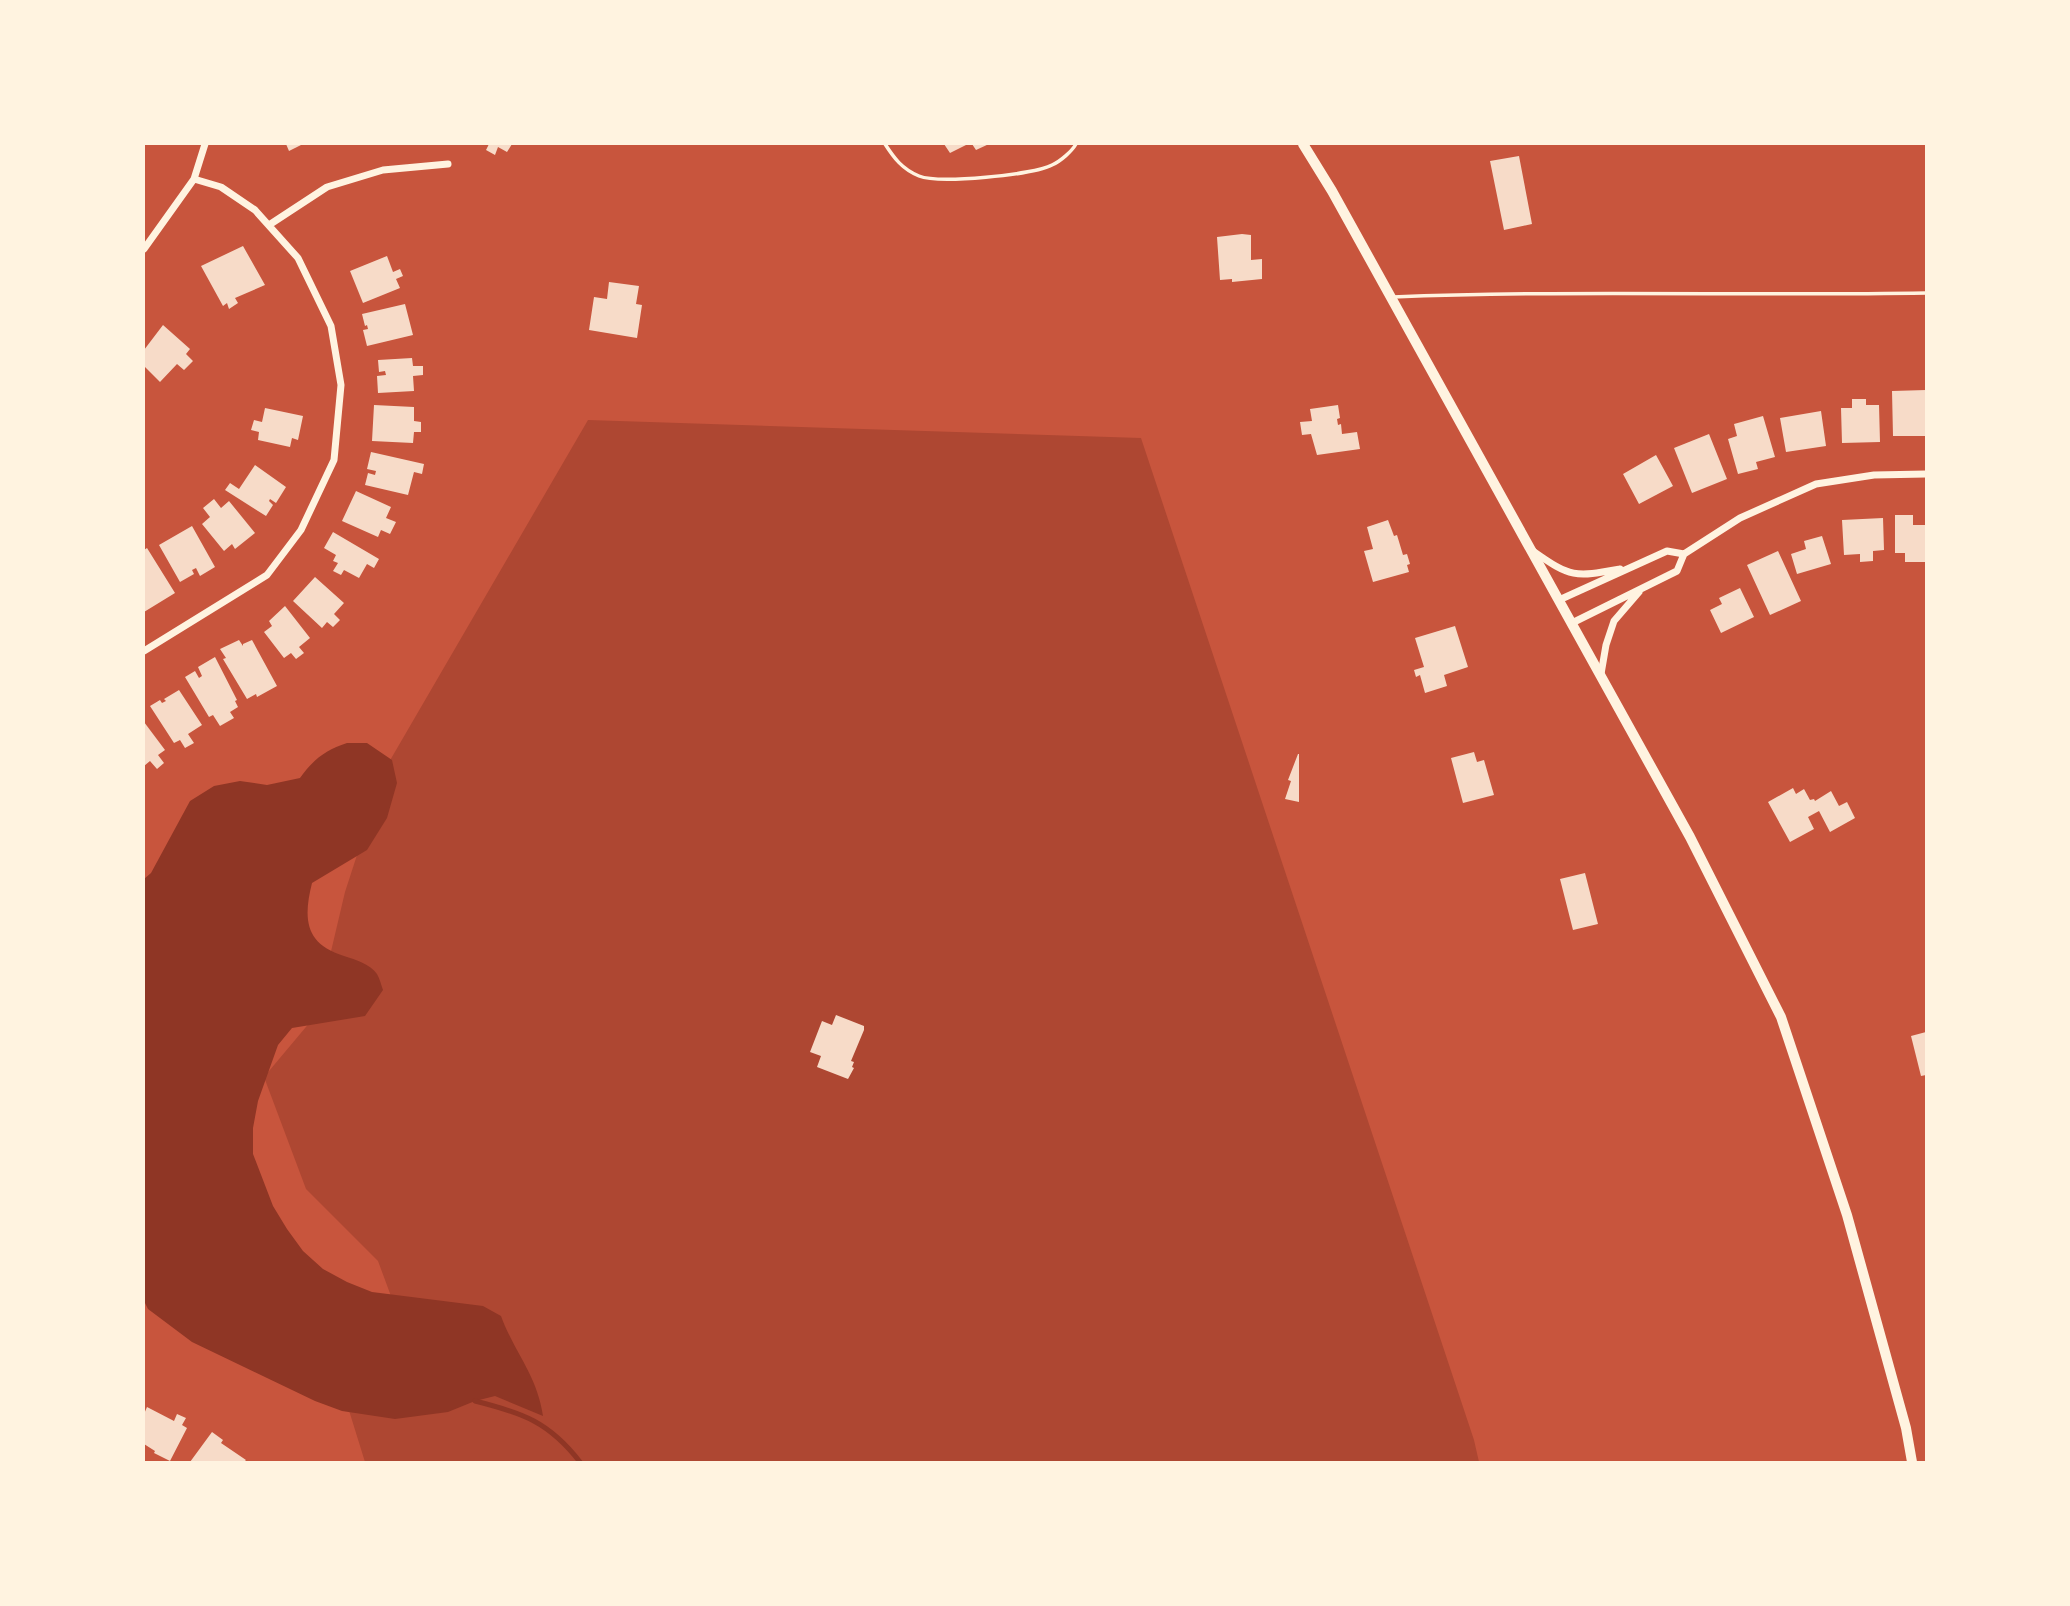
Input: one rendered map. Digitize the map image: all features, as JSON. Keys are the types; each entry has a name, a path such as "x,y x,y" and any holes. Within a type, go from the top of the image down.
{"main road":[{"path":"1303,144 1391,297 1690,837 1781,1017 1847,1215 1906,1428 1912,1462"}],"street":[{"path":"144,249 194,179 205,144"},
{"path":"269,225 327,187 383,170 447,163"},
{"path":"144,650 267,575 301,530 334,460 341,385 331,326 298,258 255,210 221,187 194,179"},
{"path":"1572,623 1676,571 1684,554 1740,518 1816,484 1874,475 1927,474"},
{"path":"1531,550 1563,571 1575,575 1631,568"},
{"path":"1559,600 1667,551 1684,554"},
{"path":"1601,675 1606,645 1614,621 1640,589"}],"lane":[{"path":"885,144 897,163 908,171 922,177 946,179 1013,174 1052,165 1074,149 1076,144"},
{"path":"1391,297 1468,294 1927,293"}],"shaded area":[{"path":"588,420 1141,438 1474,1440 1479,1462 365,1462 347,1404 408,1342 378,1261 306,1189 264,1077 316,1015 345,892 385,769"},
{"path":"347,743 367,743 392,760 397,783 387,818 367,850 312,883 308,919 314,937 321,945 371,968 377,974 383,990 365,1016 292,1028 278,1045 258,1101 253,1128 253,1154 273,1206 287,1229 303,1251 323,1269 372,1292 483,1306 501,1316 531,1376 543,1416 495,1396 448,1412 395,1419 342,1411 315,1401 192,1342 148,1309 144,1301 144,879 151,873 190,801 214,786 240,781 267,785 300,778 320,756"}],"building":[{"path":"286,144 300,144 301,145 289,151"},
{"path":"489,144 512,144 507,152 498,147 495,155 486,150"},
{"path":"944,144 968,144 950,153"},
{"path":"972,144 989,144 976,150"},
{"path":"1519,156 1532,224 1504,230 1490,161"},
{"path":"1251,235 1251,260 1262,259 1262,279 1232,282 1232,279 1220,280 1217,237"},
{"path":"243,246 265,285 235,298 238,303 229,309 227,303 223,306 201,266"},
{"path":"387,256 393,272 400,269 403,276 396,279 400,288 363,303 350,271"},
{"path":"609,282 639,286 636,304 642,305 637,338 589,330 594,297 607,299"},
{"path":"405,304 413,335 367,346 363,330 368,329 362,314"},
{"path":"163,325 190,349 186,354 193,361 184,370 177,364 160,382 144,366 144,350"},
{"path":"412,358 413,366 423,366 423,375 413,376 414,391 378,393 377,376 386,375 385,371 379,372 378,360"},
{"path":"1926,390 1926,436 1893,436 1892,391"},
{"path":"1852,399 1866,399 1866,405 1879,405 1880,442 1842,443 1841,408 1852,408"},
{"path":"374,405 414,407 414,421 421,422 421,432 414,432 413,443 372,441"},
{"path":"1338,405 1340,418 1337,419 1338,425 1341,424 1342,434 1357,432 1360,449 1317,455 1311,434 1302,435 1300,422 1312,421 1310,409"},
{"path":"265,408 303,416 298,440 292,438 290,447 258,440 259,432 251,430 254,420 262,422"},
{"path":"1821,411 1826,446 1786,452 1780,418"},
{"path":"1763,416 1775,457 1756,462 1758,469 1738,474 1728,439 1737,436 1734,424"},
{"path":"1709,434 1727,479 1692,493 1674,448"},
{"path":"371,452 424,464 422,474 414,472 408,495 365,485 368,473 375,475 376,471 367,469"},
{"path":"1656,455 1673,486 1639,504 1623,474"},
{"path":"255,465 286,487 276,503 270,499 273,505 266,516 225,490 230,483 239,489"},
{"path":"356,491 391,507 386,518 396,522 390,534 381,530 378,537 342,521"},
{"path":"214,499 221,508 229,501 255,533 235,549 232,544 224,551 202,524 210,517 203,508"},
{"path":"1895,515 1913,515 1913,525 1926,525 1926,562 1905,562 1905,553 1895,553"},
{"path":"1883,518 1884,550 1873,551 1873,561 1860,562 1860,554 1844,555 1842,520"},
{"path":"1388,520 1394,536 1397,535 1403,555 1407,554 1409,572 1373,582 1364,551 1373,549 1367,527"},
{"path":"192,526 215,567 200,576 196,568 192,570 194,574 180,582 159,545"},
{"path":"333,532 379,559 374,568 367,564 359,578 344,570 341,575 333,571 338,563 333,561 336,555 324,548"},
{"path":"1822,536 1831,564 1797,574 1791,554 1806,549 1804,541"},
{"path":"147,548 175,593 144,612 144,550"},
{"path":"1778,551 1801,601 1770,615 1747,565"},
{"path":"315,577 344,603 334,614 340,620 333,627 327,622 322,628 293,601"},
{"path":"1740,588 1754,617 1721,633 1710,610 1722,604 1719,598"},
{"path":"285,606 310,638 299,647 304,653 296,659 291,653 284,658 264,632 272,626 269,621"},
{"path":"1455,626 1468,667 1444,675 1447,686 1425,693 1420,675 1416,677 1414,670 1424,667 1415,638"},
{"path":"239,640 243,646 252,640 277,686 257,697 256,694 247,699 223,659 226,658 220,649"},
{"path":"215,657 238,707 230,712 234,718 220,726 213,715 209,717 185,677 195,671 199,678 202,676 198,667"},
{"path":"179,690 202,725 188,734 194,743 185,748 180,740 174,743 150,706 160,700 162,703 166,701 164,699"},
{"path":"144,722 165,750 158,755 164,763 157,769 150,761 144,766"},
{"path":"1474,752 1477,762 1484,760 1494,795 1463,803 1451,758"},
{"path":"1298,754 1299,802 1285,799 1291,781 1288,780"},
{"path":"1793,788 1796,794 1804,789 1810,800 1815,801 1831,791 1839,806 1847,802 1855,818 1830,832 1819,811 1808,817 1814,829 1790,842 1768,802"},
{"path":"1585,873 1598,924 1573,930 1560,879"},
{"path":"836,1015 864,1026 851,1061 854,1062 854,1068 848,1079 817,1067 821,1056 810,1052 822,1021 832,1025"},
{"path":"1926,1032 1926,1075 1921,1076 1911,1036"},
{"path":"147,1407 174,1421 177,1414 186,1418 182,1425 187,1428 170,1461 144,1444 144,1414"},
{"path":"212,1432 223,1440 221,1443 246,1460 190,1462"}],"waterway":[{"path":"475,1401 534,1421 557,1437 580,1462"}]}
